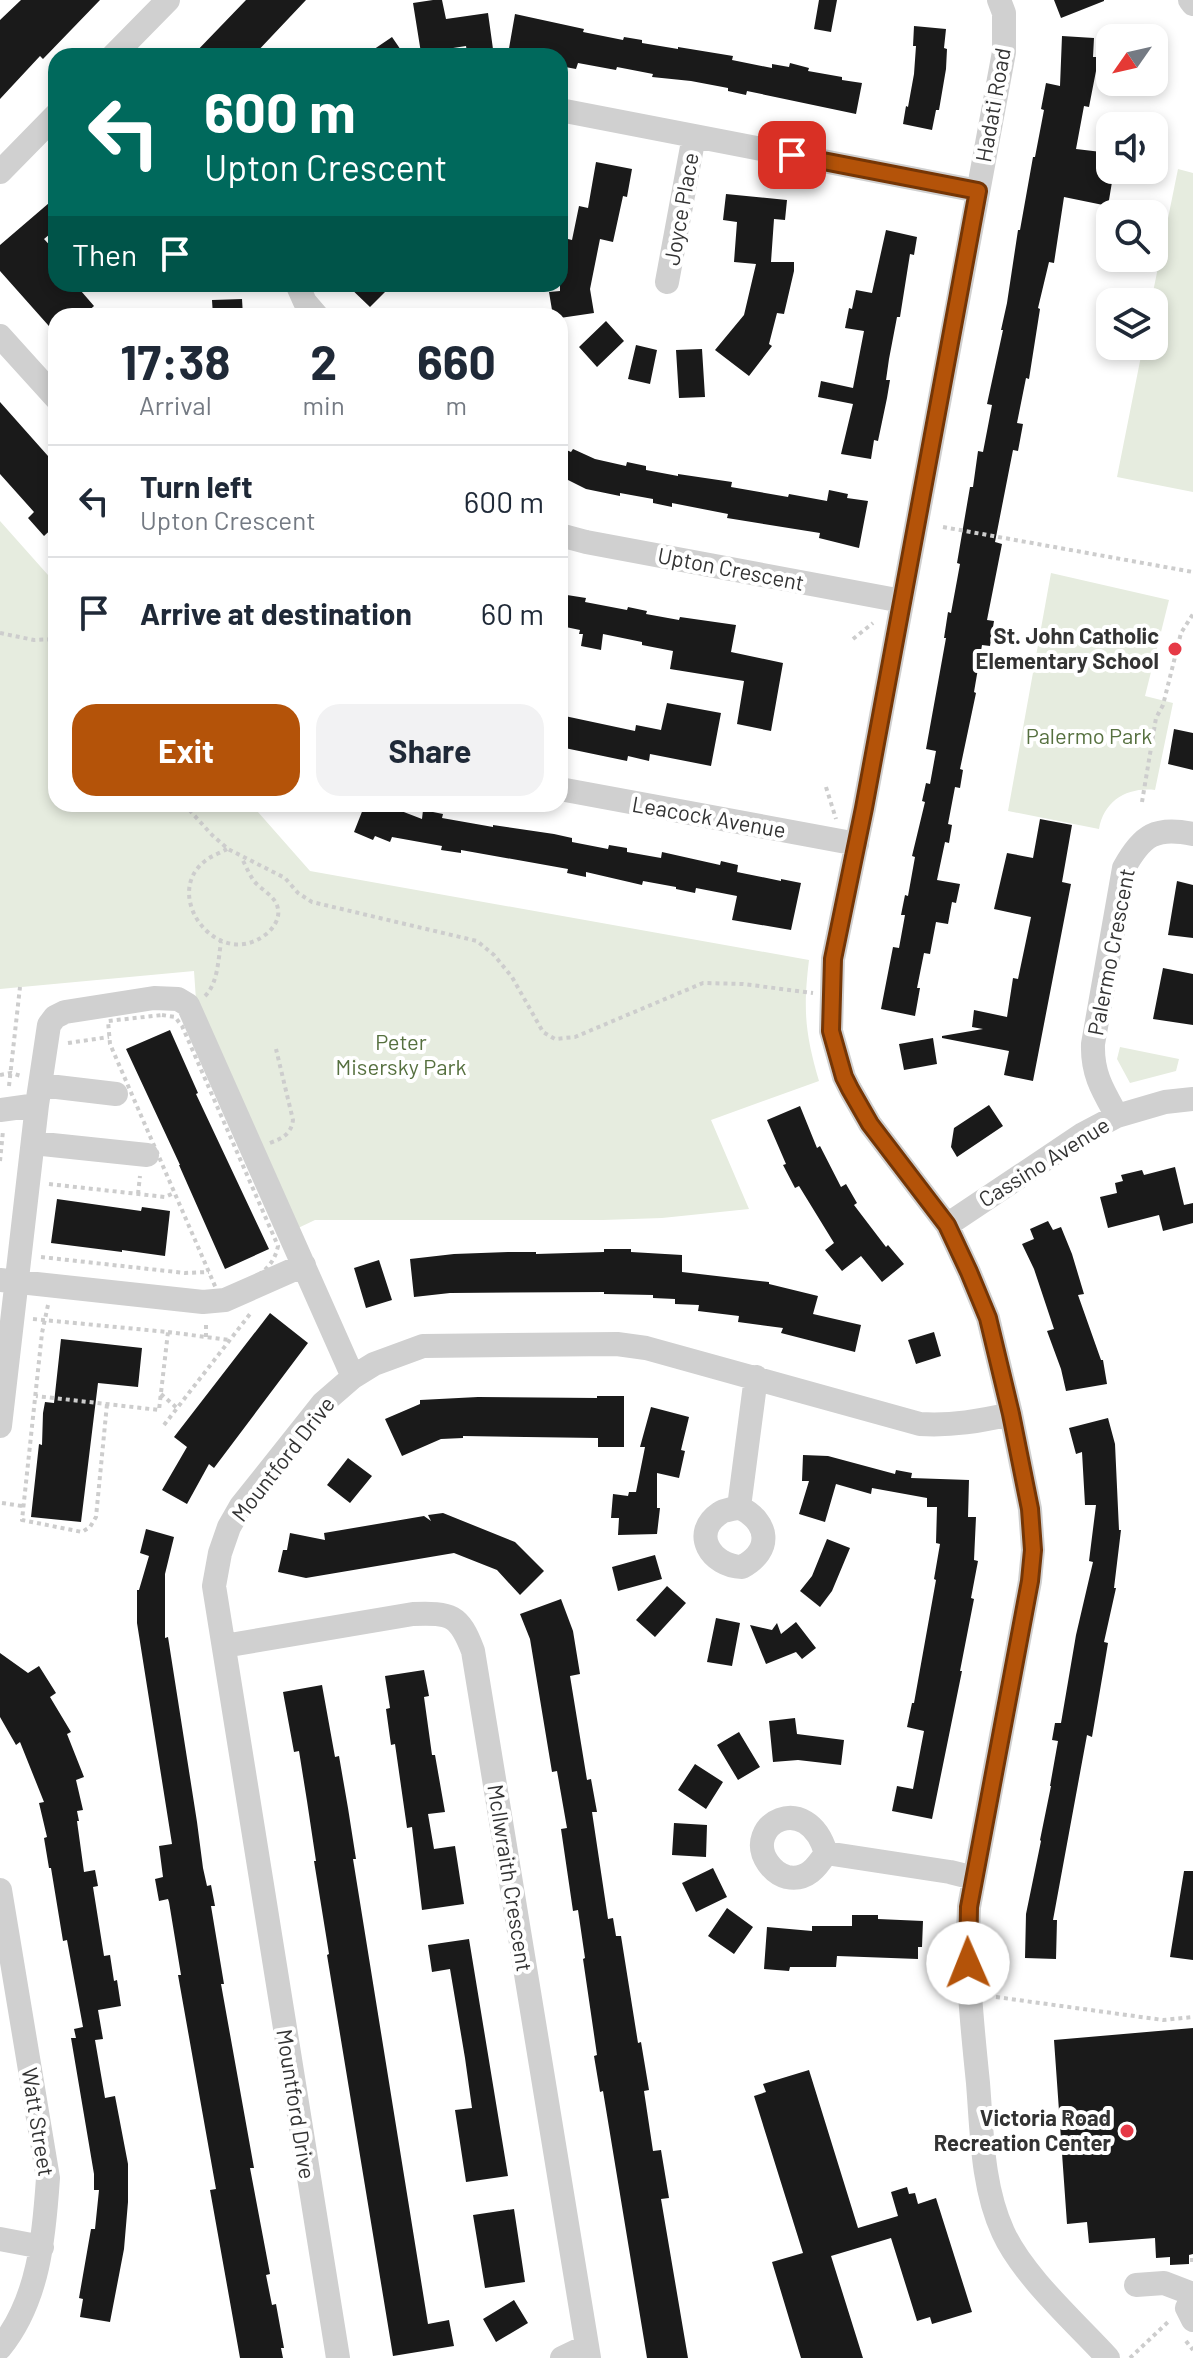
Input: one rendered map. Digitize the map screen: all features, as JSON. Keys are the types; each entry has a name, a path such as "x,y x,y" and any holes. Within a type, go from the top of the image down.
{"street":[{"path":"121,48 168,0"},
{"name":"Hadati Road","path":"999,0 1004,13 1004,52 902,601 846,842 833,959 831,1031 844,1077 870,1124 947,1225 988,1318 1011,1414 1030,1509 1033,1550 1030,1581 969,1907 970,1993 985,2164 994,2210 1004,2235 1043,2288 1108,2358"},
{"path":"568,112 978,191"},
{"path":"0,172 48,123"},
{"name":"Joyce Place","path":"667,282 694,136"},
{"path":"0,336 48,389"},
{"name":"Upton Crescent","path":"568,537 902,601"},
{"name":"Leacock Avenue","path":"568,790 846,842"},
{"name":"Palermo Crescent","path":"1117,1116 1092,1064 1124,868 1143,841 1160,830 1193,834"},
{"path":"0,1426 9,1281 33,1143 49,1025 55,1017 65,1012 154,998 178,999 188,1005 353,1377"},
{"path":"2,1117 38,1095 116,1094"},
{"name":"Cassino Avenue","path":"947,1225 1083,1134 1117,1116 1165,1102 1193,1099"},
{"path":"33,1143 147,1155"},
{"path":"9,1281 203,1302 225,1300 304,1265"},
{"name":"Mountford Drive","path":"338,2358 214,1586 220,1553 241,1506 323,1403 353,1377 374,1364 423,1346 617,1344 646,1348 756,1377 920,1424 972,1423 1011,1414"},
{"path":"739,1507 756,1377"},
{"name":"McIlwraith Crescent","path":"224,1646 413,1614 444,1613 464,1628 473,1651 588,2352 562,2358"},
{"path":"826,1853 974,1878"},
{"name":"Watt Street","path":"0,1890 3,1926 48,2178 42,2247 31,2292 0,2348"},
{"path":"0,2239 42,2247"},
{"path":"1136,2285 1164,2283 1193,2297 1182,2320"}],"path":[{"path":"943,527 1193,572"},
{"path":"1142,802 1156,718 1163,705 1181,633 1193,614"},
{"path":"853,639 873,623"},
{"path":"0,633 34,640 48,639"},
{"path":"826,787 846,842"},
{"path":"191,812 228,849 285,878 298,893 312,902 477,941 494,955 512,977 543,1032 555,1039 575,1037 703,983 743,984 805,992"},
{"path":"228,849 202,862 193,876 190,889 190,907 197,920 221,942 234,944 261,938 277,921 279,911 276,902 251,877 241,857"},
{"path":"188,1005 211,991 217,974 221,942"},
{"path":"9,1087 20,987"},
{"path":"162,1015 175,1017 182,1026 278,1246 269,1267 258,1277 218,1293 174,1193 110,1044 108,1021 162,1015"},
{"path":"253,1151 282,1138 292,1128 293,1120 276,1049"},
{"path":"0,1161 2,1117"},
{"path":"42,1183 165,1197 174,1193"},
{"path":"34,1256 185,1273 209,1272"},
{"path":"49,1299 42,1333 22,1520 82,1532 90,1527 96,1517 107,1404"},
{"path":"164,1425 250,1314 243,1309"},
{"path":"25,1318 229,1340"},
{"path":"206,1319 206,1337"},
{"path":"36,1396 159,1410 168,1332"},
{"path":"161,1394 177,1409"},
{"path":"2,1503 22,1506"},
{"path":"996,1997 1163,2020 1193,2017"},
{"path":"1130,2358 1182,2320"}],"green space":[{"path":"1178,169 1193,173 1193,492 1117,477 1140,360 1168,360 1168,288 1154,288 1157,272 1168,272 1168,218"},
{"name":"Peter Misersky Park","path":"0,521 48,575 48,812 258,812 310,871 809,960 806,1021 819,1081 711,1120 749,1209 662,1218 603,1220 315,1220 296,1229 196,1000 194,971 0,989"},
{"name":"Palermo Park","path":"1051,573 1169,600 1145,696 1173,703 1155,790 1127,793 1119,798 1106,810 1099,829 1008,811"},
{"path":"1120,1047 1179,1059 1176,1071 1130,1083 1117,1059"}],"building":[{"path":"21,0 100,0 54,48 48,48 48,54 43,59 40,56 0,99 0,20"},
{"path":"246,0 306,0 261,48 200,48"},
{"path":"442,0 446,19 488,13 493,48 420,48 413,3"},
{"path":"819,0 837,0 831,32 814,29"},
{"path":"1054,0 1104,0 1104,1 1061,18"},
{"path":"515,14 623,40 624,37 642,40 642,43 733,56 732,60 772,68 772,64 789,67 790,63 809,68 808,71 862,83 856,114 747,91 746,95 728,91 728,88 652,77 653,74 617,67 616,70 578,63 576,69 568,68 568,48 509,48"},
{"path":"914,26 946,29 946,69 932,130 903,124 914,74"},
{"path":"1062,36 1094,38 1096,71 1089,107 1084,106 1076,149 1096,151 1096,184 1112,184 1109,200 1096,200 1096,204 1064,197 1054,263 1049,262 1038,308 1029,379 1026,378 1017,423 1023,424 1018,451 1013,450 995,542 1002,544 987,620 994,621 990,646 982,645 976,693 960,769 963,770 960,788 955,787 948,824 952,825 949,843 945,842 937,880 960,884 956,903 952,902 948,924 936,922 930,954 924,953 915,1016 881,1009 893,947 899,948 905,915 901,915 905,895 908,896 915,857 912,856 925,802 922,801 926,783 930,784 936,751 926,749 948,612 951,613 960,564 957,563 970,487 973,487 978,451 983,452 992,405 987,404 1003,330 1018,230 1044,110 1041,109 1046,83 1060,86"},
{"path":"392,37 400,48 376,48"},
{"path":"596,162 632,169 613,242 600,239 590,289 594,313 568,317 568,308 552,308 549,292 568,292 568,239 572,240 579,206 588,208"},
{"path":"726,194 787,200 785,220 774,219 771,262 794,262 794,271 784,314 777,313 769,344 772,346 749,376 715,350 744,315 756,264 734,262 737,222 723,220"},
{"path":"48,204 48,236 44,239 48,243 48,292 82,292 94,306 48,308 48,325 0,271 0,245"},
{"path":"886,230 917,237 914,255 910,254 900,317 897,317 889,359 887,398 871,459 841,454 853,404 818,397 821,381 853,388 864,331 845,328 849,308 852,309 856,290 872,293"},
{"path":"354,292 385,292 370,307"},
{"path":"242,299 243,308 212,308 212,300"},
{"path":"606,321 624,341 597,367 579,347"},
{"path":"636,345 657,350 650,384 628,379"},
{"path":"702,349 705,397 679,398 676,350"},
{"path":"0,402 48,456 48,532 44,536 28,518 34,512 0,474"},
{"path":"573,449 595,459 626,466 627,462 646,466 646,470 732,482 731,487 788,497 789,494 827,501 829,490 848,494 847,498 868,501 859,548 819,538 820,533 727,518 728,514 672,503 672,507 653,503 653,499 586,489 568,480 568,451"},
{"path":"568,595 586,598 585,602 627,610 628,607 679,620 680,617 736,625 731,652 783,663 771,731 737,724 744,681 670,669 673,651 642,645 642,642 603,634 601,650 581,646 583,634 579,634 580,630 568,627"},
{"path":"667,703 721,713 711,766 650,754 649,761 628,756 627,761 568,749 568,717 635,731 636,725 661,730"},
{"path":"1174,729 1193,733 1193,770 1168,764"},
{"path":"362,812 404,812 422,819 423,812 433,812 443,814 442,818 554,834 572,838 572,842 608,849 609,845 627,848 627,852 661,858 662,852 720,865 721,861 738,865 737,872 801,883 791,930 732,920 737,896 696,888 695,893 643,881 642,885 586,872 586,877 567,873 568,869 461,850 461,853 441,850 442,846 392,837 390,842 375,836 373,840 354,832"},
{"path":"1040,819 1072,825 1062,882 1071,884 1033,1081 1004,1075 1009,1051 942,1036 983,1029 972,1027 974,1010 1007,1017 1013,978 1018,979 1031,917 994,909 1007,853 1033,858"},
{"path":"1177,881 1193,885 1193,938 1168,935"},
{"path":"1163,968 1193,974 1193,1025 1153,1019"},
{"path":"170,1030 196,1094 269,1249 225,1269 126,1049"},
{"path":"933,1038 937,1064 904,1070 899,1044"},
{"path":"989,1105 1003,1126 957,1157 951,1147 954,1128"},
{"path":"800,1106 817,1148 820,1146 841,1187 846,1184 857,1203 854,1205 886,1247 888,1245 904,1264 882,1282 861,1256 842,1271 825,1250 834,1243 799,1186 795,1188 783,1165 786,1164 767,1120"},
{"path":"1175,1167 1184,1205 1193,1203 1193,1223 1163,1231 1159,1215 1108,1228 1100,1197 1117,1193 1115,1183 1123,1181 1121,1175 1142,1170 1144,1175"},
{"path":"57,1199 141,1211 142,1207 170,1211 165,1256 51,1243"},
{"path":"1048,1221 1053,1230 1061,1227 1072,1254 1084,1294 1078,1295 1103,1360 1107,1384 1066,1391 1047,1331 1054,1329 1034,1269 1022,1244 1034,1239 1030,1229"},
{"path":"604,1249 682,1255 682,1272 769,1282 818,1296 813,1314 861,1325 855,1352 781,1333 783,1328 738,1322 739,1316 698,1311 699,1305 675,1304 675,1299 653,1298 653,1295 604,1292 450,1293 414,1297 410,1259 508,1252 604,1252"},
{"path":"379,1260 392,1300 366,1308 354,1268"},
{"path":"270,1313 308,1343 214,1468 209,1464 187,1504 162,1490 187,1447 174,1437"},
{"path":"934,1332 941,1356 916,1364 908,1340"},
{"path":"61,1339 142,1348 138,1387 98,1383 81,1522 31,1517 39,1444 42,1445 43,1413 45,1402 54,1403"},
{"path":"624,1396 624,1447 598,1447 598,1438 463,1436 441,1439 402,1456 385,1419 420,1404 420,1400"},
{"path":"651,1407 689,1417 681,1450 685,1451 679,1478 657,1473 657,1508 660,1508 657,1534 618,1535 619,1518 611,1518 613,1494 628,1496 629,1492 636,1492 645,1447 640,1447"},
{"path":"1108,1418 1115,1444 1121,1530 1116,1588 1104,1642 1108,1643 1092,1737 1087,1735 1053,1920 1057,1920 1056,1959 1025,1958 1026,1914 1058,1741 1052,1740 1055,1723 1061,1723 1076,1635 1093,1562 1089,1561 1096,1505 1085,1505 1082,1452 1076,1454 1069,1428"},
{"path":"803,1455 828,1456 895,1474 896,1470 912,1473 911,1478 969,1480 968,1517 976,1517 974,1560 978,1561 971,1598 974,1599 932,1819 892,1811 897,1786 913,1789 924,1731 907,1727 936,1580 940,1544 936,1543 937,1507 927,1507 927,1498 872,1488 871,1494 836,1484 825,1522 799,1514 809,1481 802,1481"},
{"path":"348,1458 372,1476 350,1503 327,1485"},
{"path":"443,1513 515,1542 544,1571 520,1595 497,1570 454,1553 306,1578 278,1572 290,1533 325,1540 324,1533 424,1516 431,1521 428,1515"},
{"path":"146,1529 174,1537 165,1574 165,1638 168,1637 203,1868 207,1886 211,1885 215,1906 211,1906 224,1984 221,1984 254,2168 250,2168 270,2274 266,2275 272,2305 276,2304 283,2358 240,2358 210,2190 216,2189 178,1975 181,1975 169,1902 168,1899 159,1901 155,1879 163,1877 159,1846 172,1844 137,1623 137,1590 149,1556 140,1553"},
{"path":"827,1539 850,1548 832,1591 820,1607 800,1591 812,1576"},
{"path":"655,1555 662,1579 618,1591 612,1567"},
{"path":"667,1586 686,1603 655,1637 636,1620"},
{"path":"561,1599 573,1631 580,1674 570,1676 587,1780 591,1779 597,1812 592,1812 608,1919 613,1918 616,1936 621,1936 638,2043 641,2042 649,2090 644,2091 653,2151 661,2150 669,2198 661,2199 688,2358 647,2358 603,2091 600,2092 594,2056 597,2055 585,1958 578,1910 573,1911 561,1829 567,1828 557,1771 552,1772 530,1639 520,1614"},
{"path":"716,1618 740,1623 732,1666 707,1662"},
{"path":"796,1622 816,1648 802,1659 796,1652 766,1664 750,1625 772,1630 777,1623 781,1634"},
{"path":"0,1653 28,1673 39,1666 56,1693 50,1697 71,1732 67,1734 84,1777 76,1780 83,1810 77,1811 77,1821 84,1872 95,1870 98,1886 93,1887 104,1956 110,1955 121,2006 98,2010 103,2039 95,2040 105,2098 115,2096 128,2164 124,2249 110,2322 80,2317 83,2299 79,2298 91,2229 95,2229 99,2190 94,2190 71,2038 76,2038 74,2029 83,2027 67,1940 63,1941 49,1868 44,1838 47,1837 39,1803 44,1802 20,1742 16,1745 0,1717"},
{"path":"424,1670 429,1696 424,1697 432,1755 435,1755 445,1812 428,1814 434,1849 455,1846 464,1904 422,1910 412,1827 407,1828 395,1744 391,1745 385,1676"},
{"path":"322,1685 348,1808 356,1859 353,1859 428,2324 449,2320 454,2346 393,2356 327,1955 299,1751 294,1752 283,1692"},
{"path":"795,1718 797,1734 844,1740 841,1765 798,1760 773,1762 769,1721"},
{"path":"739,1732 760,1767 738,1780 717,1745"},
{"path":"695,1764 723,1782 706,1809 678,1790"},
{"path":"674,1823 707,1825 706,1857 672,1855"},
{"path":"713,1868 727,1897 696,1912 682,1883"},
{"path":"1184,1871 1193,1871 1193,1960 1170,1957"},
{"path":"727,1908 753,1927 734,1954 708,1936"},
{"path":"852,1915 923,1921 922,1947 918,1947 918,1959 837,1956 836,1967 790,1967 789,1971 764,1969 767,1927 812,1931 812,1926 852,1926"},
{"path":"469,1939 508,2176 466,2182 455,2110 472,2108 465,2058 450,1969 432,1972 428,1945"},
{"name":"Victoria Road Recreation Center","path":"1193,2028 1193,2254 1189,2255 1189,2264 1170,2265 1170,2257 1156,2258 1155,2238 1089,2243 1087,2222 1067,2224 1054,2040"},
{"path":"809,2070 858,2228 898,2216 891,2192 907,2187 909,2194 915,2193 918,2204 936,2198 972,2312 932,2324 930,2317 917,2321 891,2238 831,2256 863,2358 801,2358 772,2262 803,2253 754,2096 766,2092 763,2084"},
{"path":"514,2209 525,2282 485,2288 473,2215"},
{"path":"514,2300 528,2323 496,2342 483,2319"}],"place":[{"name":"St. John Catholic Elementary School","path":"1175,649"},
{"name":"Victoria Road Recreation Center","path":"1127,2131"}],"route":[{"path":"792,155 978,191 864,808 833,959 831,1031 844,1077 870,1124 947,1225 969,1272 988,1318 1030,1509 1033,1550 1030,1581 969,1907 968,1963"}]}
